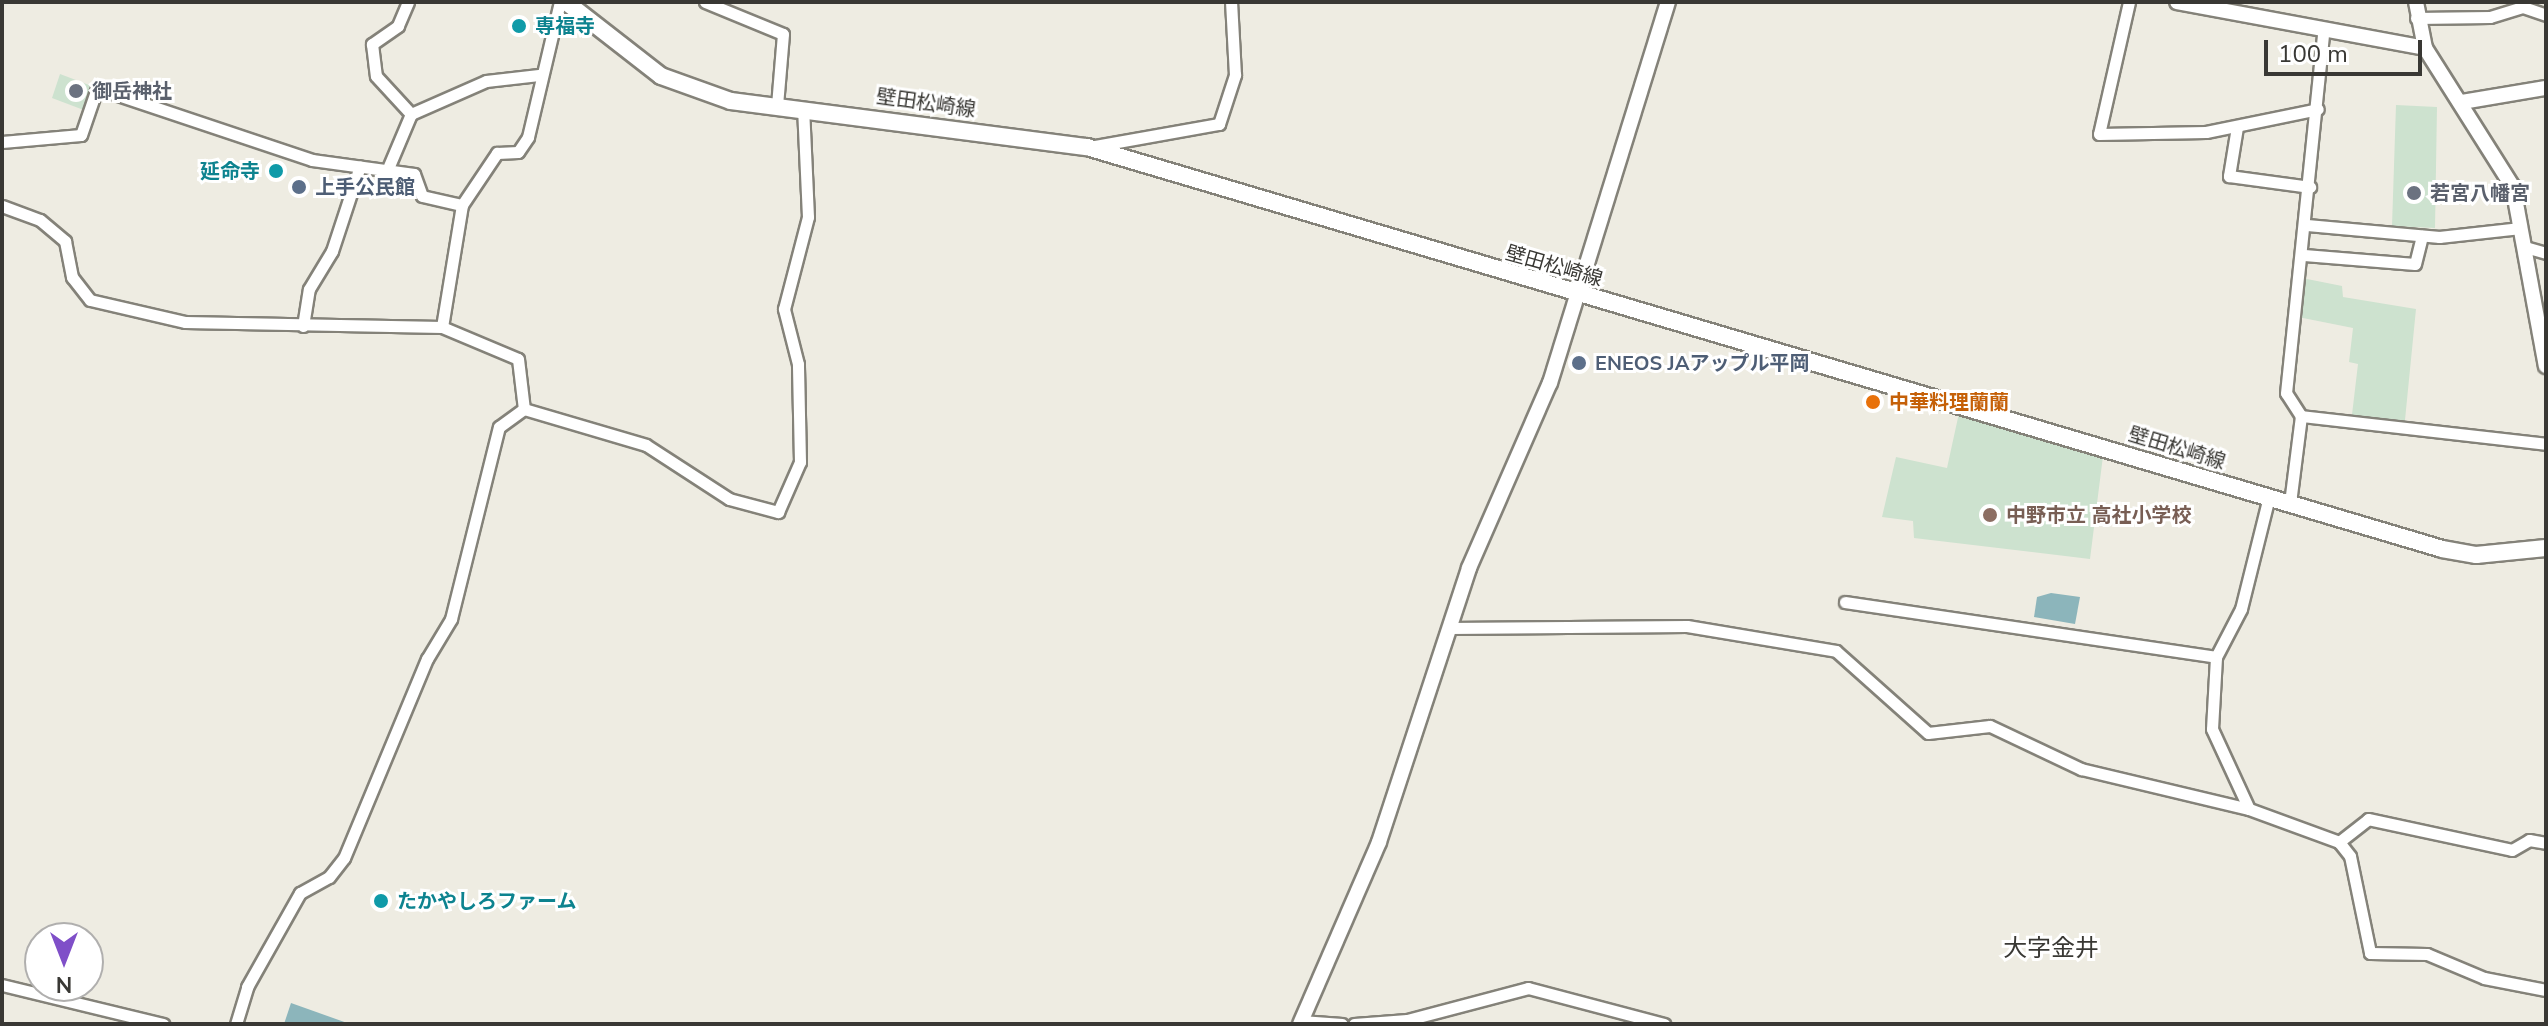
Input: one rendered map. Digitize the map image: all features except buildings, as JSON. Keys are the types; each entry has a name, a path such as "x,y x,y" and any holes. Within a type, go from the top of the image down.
{"main road":[{"name":"壁田松崎線","path":"563,2 661,76 731,101 1087,147 2465,553 2546,548"}],"street":[{"path":"408,2 398,26 372,44 376,76 411,114"},
{"path":"442,327 462,205 497,153 518,152 528,137 539,75 563,2"},
{"path":"705,2 783,34 777,105"},
{"path":"1087,147 1219,124 1235,75 1231,2"},
{"path":"1342,1024 1301,1023 1379,842 1449,628 1580,294 1668,2"},
{"path":"2129,2 2099,134 2237,127 2318,109"},
{"path":"2177,2 2323,32 2425,48"},
{"path":"2416,2 2416,18 2425,48 2513,187 2546,366"},
{"path":"2416,18 2490,17 2523,7 2546,15"},
{"path":"2290,503 2301,416 2286,393 2304,255 2323,32"},
{"path":"389,166 411,114 486,81 539,75"},
{"path":"2,142 81,135 97,88 312,160 389,166 414,174 422,196 462,205"},
{"path":"2462,102 2546,88"},
{"path":"524,409 646,445 729,499 778,512 800,462 798,364 784,309 808,217 803,108"},
{"path":"2237,127 2229,176 2310,187"},
{"path":"303,326 309,289 332,251 360,166"},
{"path":"2,206 40,220 65,241 72,277 90,300 185,322 303,326 388,321 442,327 518,359 524,409"},
{"path":"2307,225 2422,236 2521,228"},
{"path":"2304,255 2415,264 2422,236"},
{"path":"2525,247 2546,253"},
{"path":"236,1024 247,987 300,893 329,877 344,858 427,659 451,619 499,427 524,409"},
{"path":"2301,416 2546,444"},
{"path":"2249,809 2212,729 2216,657 2241,609 2269,497"},
{"path":"1845,602 2216,657"},
{"path":"1449,628 1687,626 1836,651 1928,733 1990,726 2081,769 2249,809 2339,842 2350,856 2370,953 2427,954 2484,978 2546,990"},
{"path":"2339,842 2368,819 2512,850 2529,840 2546,843"},
{"path":"2,985 163,1024"},
{"path":"1354,1024 1407,1020 1528,988 1664,1024"}],"green space":[{"path":"60,74 97,88 89,112 52,98"},
{"path":"2396,105 2437,107 2435,228 2392,226"},
{"path":"2302,278 2342,286 2343,297 2416,309 2404,430 2351,423 2358,364 2349,362 2353,328 2298,317"},
{"path":"1959,413 2103,456 2090,559 1914,538 1913,521 1882,517 1896,457 1947,468"}],"water":[{"path":"2051,593 2080,597 2075,624 2034,617 2037,597"},
{"path":"291,1003 350,1024 284,1024"}],"place":[{"name":"専福寺","path":"519,26"},
{"name":"御岳神社","path":"76,91"},
{"name":"延命寺","path":"276,171"},
{"name":"上手公民館","path":"299,187"},
{"name":"若宮八幡宮","path":"2414,193"},
{"name":"ENEOS JAアップル平岡","path":"1579,363"},
{"name":"中華料理蘭蘭","path":"1873,402"},
{"name":"中野市立 高社小学校","path":"1990,515"},
{"name":"たかやしろファーム","path":"381,901"}],"district":[{"name":"大字金井","path":"2051,949"}]}
